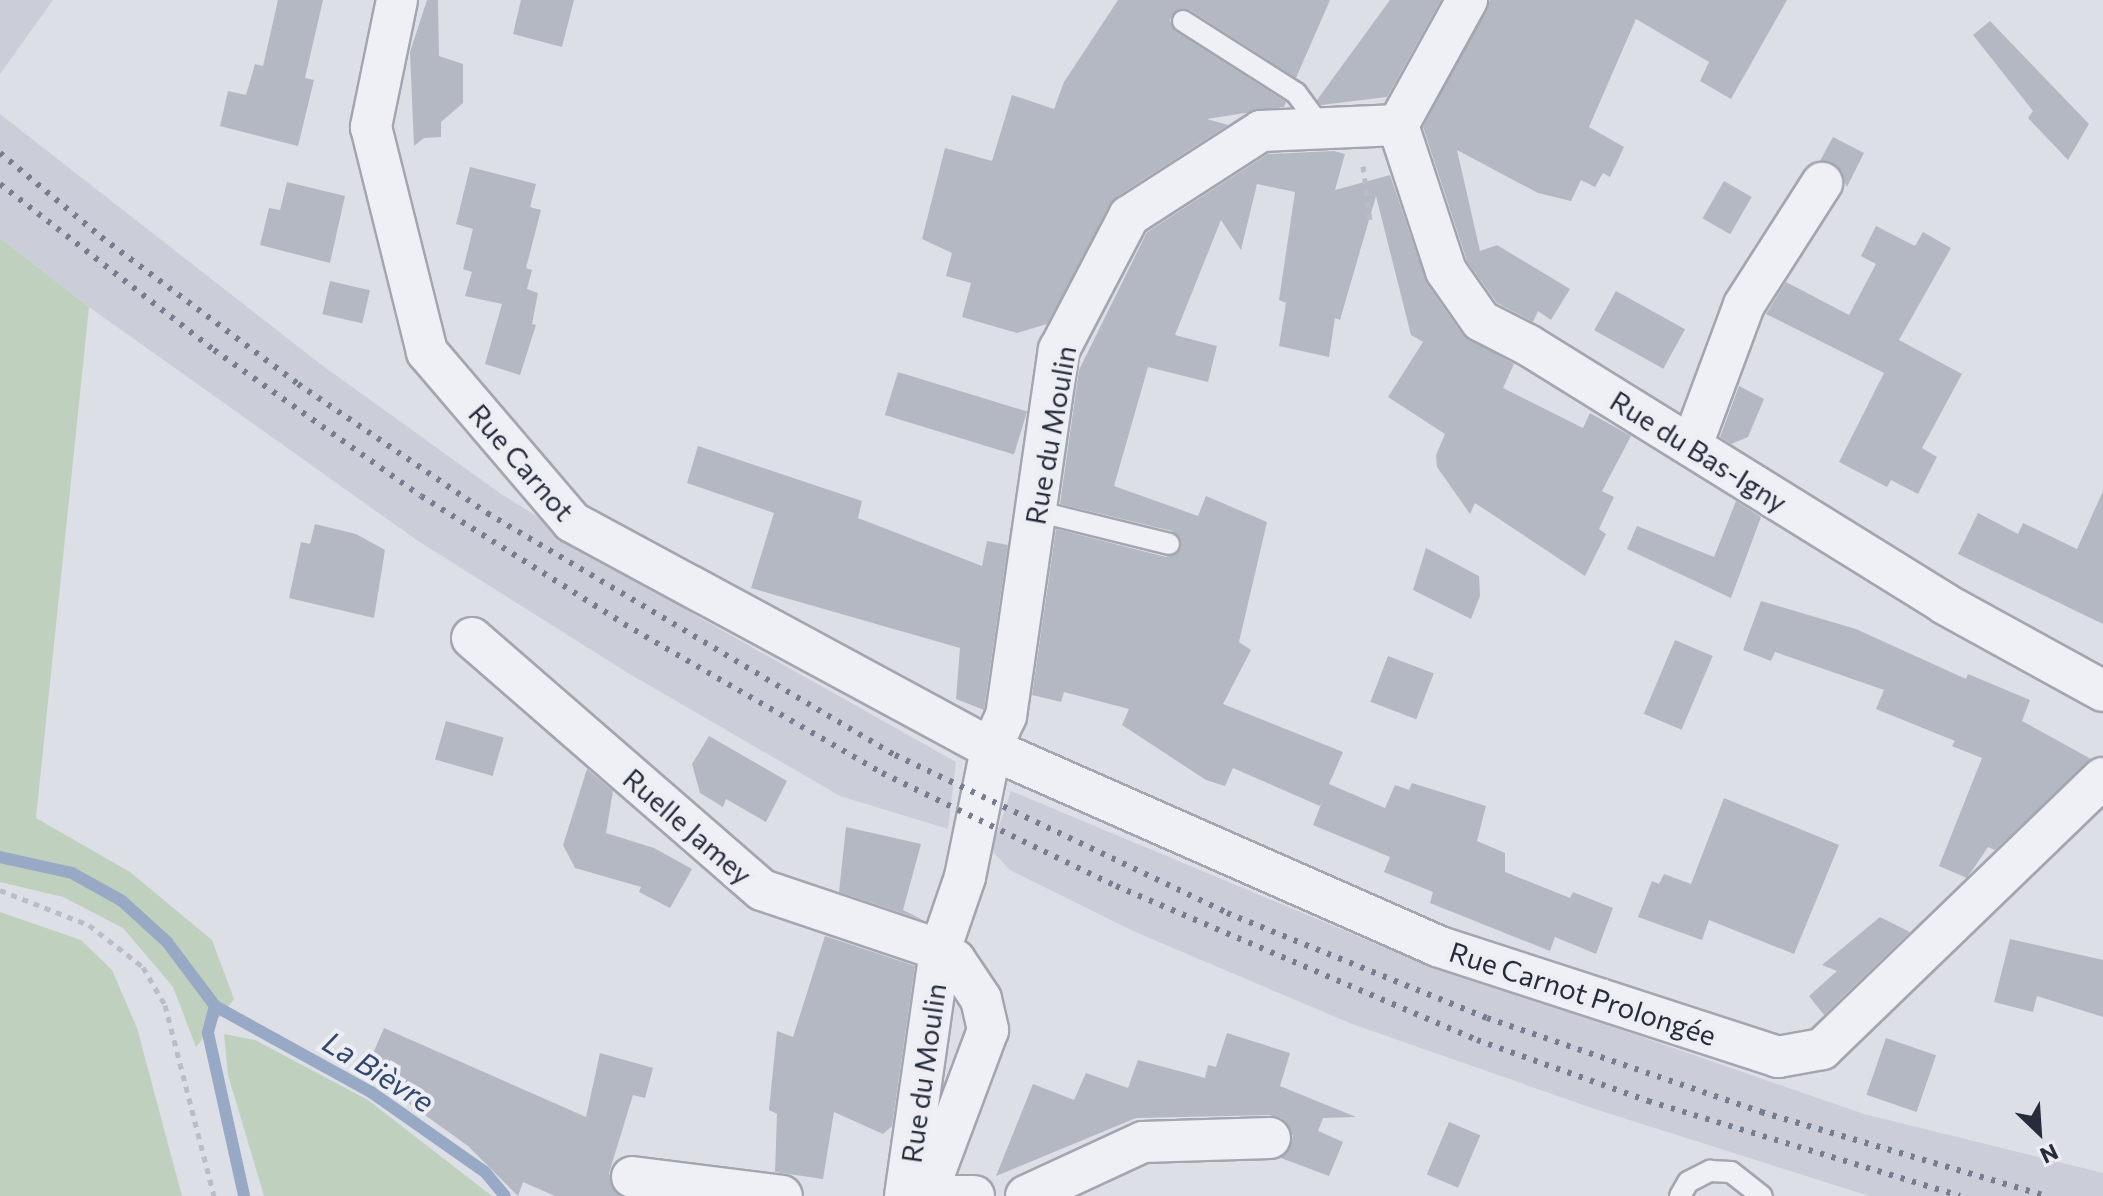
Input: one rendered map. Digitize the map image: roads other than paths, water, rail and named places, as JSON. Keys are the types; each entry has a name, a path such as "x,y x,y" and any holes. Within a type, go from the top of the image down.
{"street":[{"name":"Rue Carnot","path":"397,0 371,127 427,352 572,522 991,749"},
{"path":"1382,125 1467,0"},
{"name":"Rue du Moulin","path":"905,1196 940,950 965,877 991,749 1006,716 1059,350 1129,216 1261,131 1382,125"},
{"name":"Rue du Bas-Igny","path":"1382,125 1459,295 1493,331 1528,345 1945,604 2103,691"},
{"path":"1692,445 1744,305 1822,183"},
{"name":"Ruelle Jamey","path":"472,638 762,890 940,950"},
{"name":"Rue Carnot Prolongée","path":"991,749 1437,946 1778,1057 1822,1049 2103,778"},
{"name":"Rue du Moulin","path":"926,1196 988,1030 981,999 955,960 940,950"},
{"path":"1026,1196 1143,1142 1270,1138"},
{"path":"632,1177 782,1196"},
{"path":"954,1196 974,1196"}],"lane":[{"path":"1183,21 1296,93 1322,128"},
{"path":"1036,511 1169,544"},
{"path":"1680,1196 1688,1182 1710,1171 1731,1172 1762,1196"}],"waterway":[{"name":"La Bièvre","path":"0,857 72,873 122,901 167,942 215,1006 371,1092 485,1172 505,1196"},
{"name":"La Bièvre","path":"215,1006 208,1033 244,1196"}],"railway":[{"path":"0,153 101,237 298,384 487,513 895,755 1227,913 1487,1018 1761,1112 2047,1196"},
{"path":"0,184 214,350 421,496 624,624 882,773 1116,886 1477,1040 1648,1101 1960,1196"}]}
